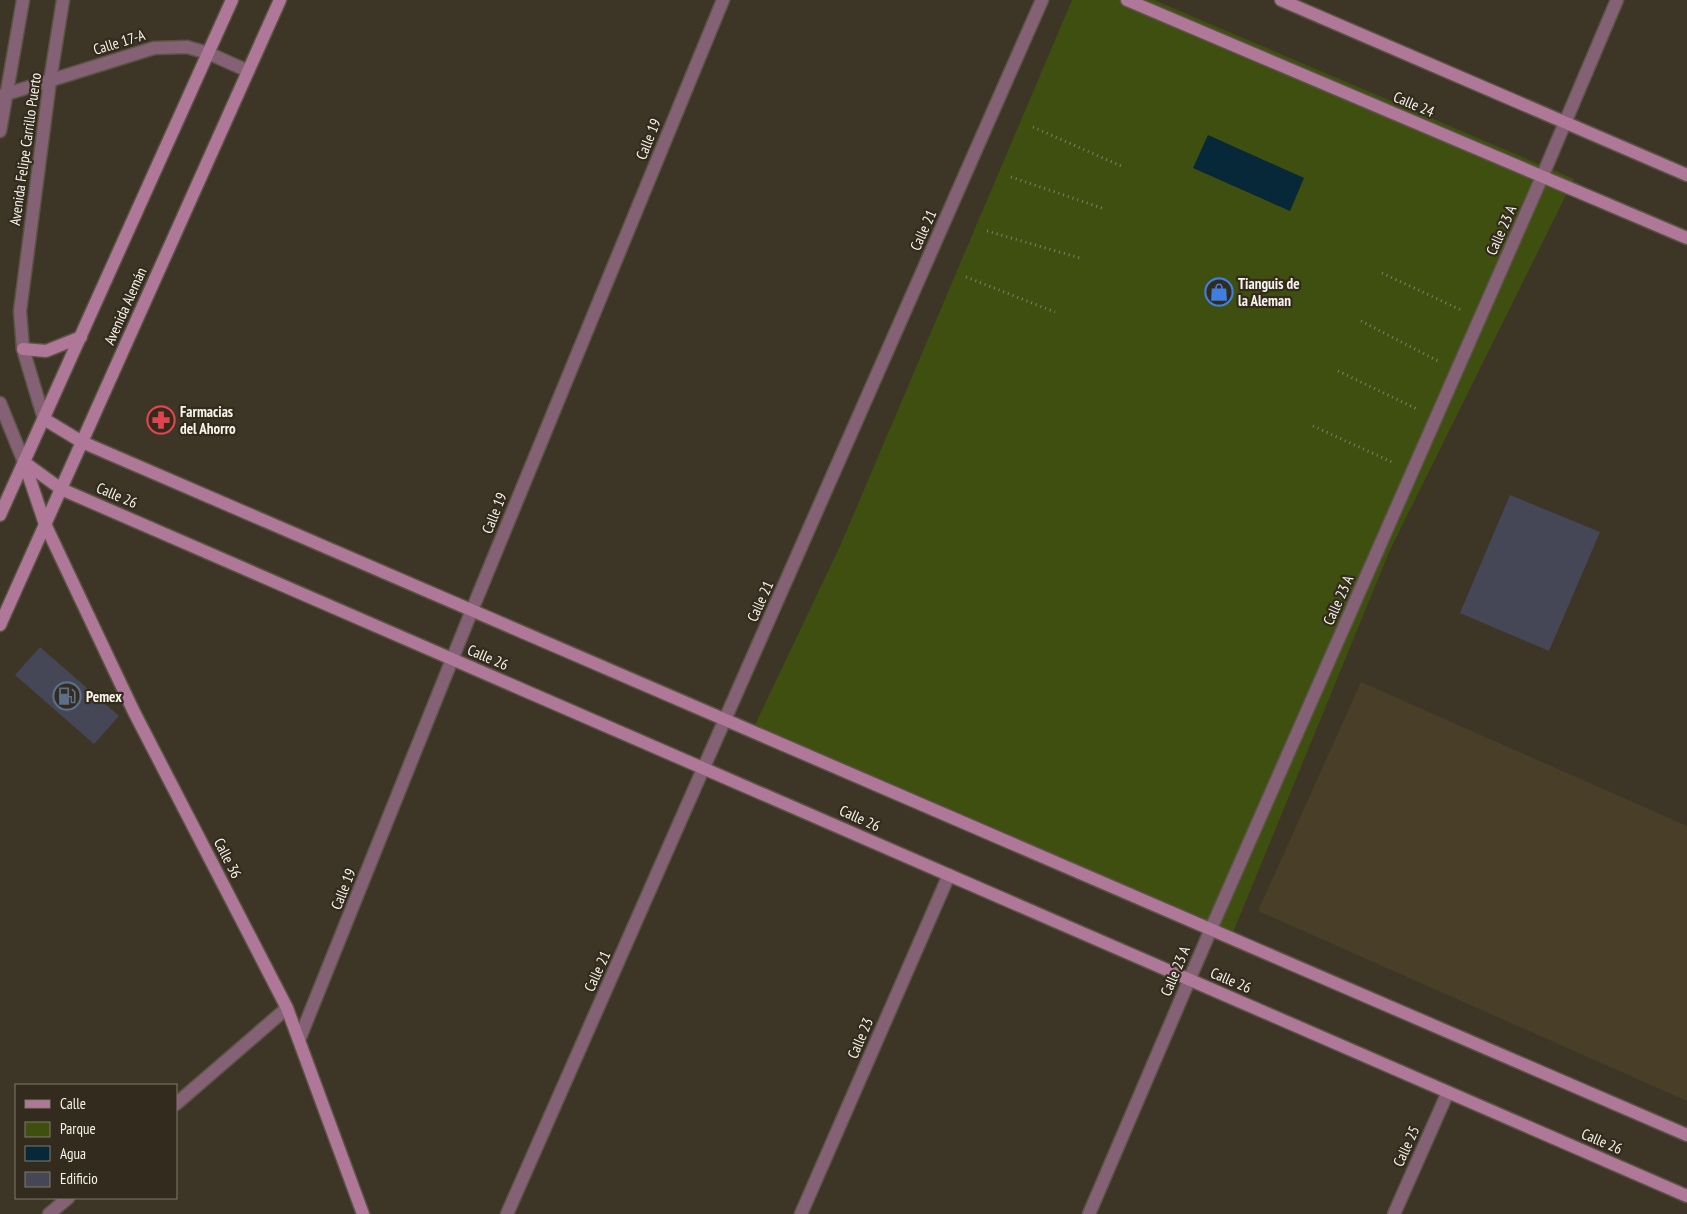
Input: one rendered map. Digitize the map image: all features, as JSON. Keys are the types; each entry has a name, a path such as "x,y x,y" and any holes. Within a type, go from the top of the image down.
{"street":[{"name":"Avenida Felipe Carrillo Puerto","path":"0,131 3,95 23,0"},
{"name":"Avenida Felipe Carrillo Puerto","path":"44,419 23,349 20,311 50,80 63,0"},
{"name":"Avenida Alemán","path":"0,515 232,0"},
{"name":"Avenida Alemán","path":"0,625 280,0"},
{"name":"Calle 19","path":"300,1040 452,659 723,0"},
{"name":"Calle 21","path":"508,1214 1042,0"},
{"name":"Calle 24","path":"1127,0 1687,238"},
{"path":"1281,0 1304,5 1687,175"},
{"name":"Calle 23 A","path":"1089,1214 1210,929 1542,177 1617,0"},
{"name":"Calle 17-A","path":"3,95 154,48 187,47 208,53 248,71"},
{"path":"23,349 46,351 80,337"},
{"path":"0,403 24,462"},
{"path":"44,419 82,442 1687,1135"},
{"name":"Calle 26","path":"24,462 61,489 1687,1196"},
{"name":"Calle 36","path":"24,462 45,524 134,712 287,1008 363,1214"},
{"name":"Calle 23","path":"801,1214 948,875"},
{"path":"178,1102 287,1008"},
{"name":"Calle 25","path":"1394,1214 1448,1092"},
{"path":"49,1214 67,1199"}],"path":[{"path":"1033,127 1121,166"},
{"path":"1011,177 1102,208"},
{"path":"987,231 1080,258"},
{"path":"1382,273 1465,311"},
{"path":"966,277 1056,312"},
{"path":"1361,321 1442,363"},
{"path":"1338,371 1422,411"},
{"path":"1313,426 1399,465"}],"shaded area":[{"path":"1361,682 1687,826 1687,1101 1258,911"}],"green space":[{"path":"1072,0 1154,0 1574,179 1390,550 1232,935 755,725 841,544"}],"water":[{"path":"1208,135 1304,178 1290,211 1193,168"}],"building":[{"path":"1510,495 1600,532 1549,651 1460,613"},
{"name":"Pemex","path":"40,647 119,716 94,744 15,675"}],"place":[{"name":"Tianguis de la Aleman","path":"1219,292"},
{"name":"Farmacias del Ahorro","path":"161,420"},
{"name":"Pemex","path":"67,696"}]}
